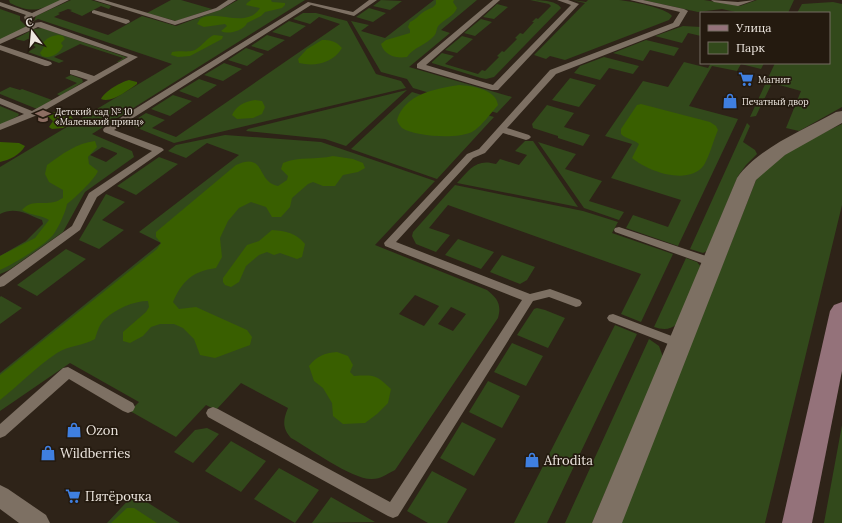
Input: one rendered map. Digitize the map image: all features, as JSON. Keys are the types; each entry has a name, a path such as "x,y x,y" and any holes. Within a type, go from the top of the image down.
{"main road":[{"path":"797,523 842,312"}],"street":[{"path":"607,523 714,263 747,178 756,168 767,160 842,116"},
{"path":"0,496 38,523"}],"lane":[{"path":"31,27 28,17 66,0"},
{"path":"97,0 175,23 218,9 233,0"},
{"path":"0,283 76,228 93,196 158,150 107,130 310,3 354,14 374,0"},
{"path":"497,0 420,66 495,88 576,4 560,0"},
{"path":"576,303 550,293 529,298 389,243 470,156 482,151 553,72 676,24 684,11 633,0"},
{"path":"714,0 738,4 752,0"},
{"path":"0,4 32,15"},
{"path":"112,17 127,9"},
{"path":"94,12 126,22"},
{"path":"0,42 38,24 134,56 32,114 0,127"},
{"path":"0,47 48,64"},
{"path":"73,72 94,79"},
{"path":"0,101 32,114"},
{"path":"501,129 526,137"},
{"path":"619,230 714,263"},
{"path":"213,413 393,511 529,298"},
{"path":"613,318 680,344"},
{"path":"0,432 68,372 128,408"}],"green space":[{"path":"9,0 61,0 41,8 30,10 10,3"},
{"path":"71,0 91,0 111,6 109,9 101,6 82,16 68,9 58,13 60,14 54,17 108,35 142,16 176,26 222,9 238,0 305,0 92,134 132,151 134,157 85,192 63,232 9,270 0,274 0,256 26,241 43,224 42,220 26,213 11,211 0,214 0,167 172,64 38,19 34,21 36,16","holes":["102,147 117,153 106,162 90,155"]},
{"path":"171,0 181,0 212,9 176,21 147,13"},
{"path":"251,0 271,0 272,2 285,3 285,5 282,8 265,12 261,16 247,23 241,29 234,32 227,33 221,31 227,26 225,24 204,27 197,24 200,19 207,16 239,18 254,14 260,8 246,5"},
{"path":"381,0 402,1 390,10 373,6"},
{"path":"434,0 477,0 441,30 450,33 409,67 512,97 497,113 413,88 407,79 381,72 351,21 369,25 361,31 385,38"},
{"path":"436,0 454,0 453,2 457,8 452,15 439,25 434,36 407,57 395,57 385,51 381,44 386,40 410,33 408,27 410,22 425,11 432,8 436,4"},
{"path":"530,0 542,0 555,3 561,8 494,77 486,79 481,78 432,63 442,53 454,56 445,64 478,74 482,70 485,71 499,57 497,56 502,51 504,52 517,39 515,38 520,33 523,34 536,18 538,19 551,6 549,4"},
{"path":"572,0 586,2 588,0 619,0 639,3 663,10 672,16 669,20 565,60 550,56 546,59 534,55 585,3"},
{"path":"643,0 704,0 740,6 757,0 794,0 788,12 736,12 722,9 698,12"},
{"path":"833,2 842,4 842,107 799,131 786,128 801,91 772,83 756,116 750,117 775,64 830,64 830,12 798,12 802,4"},
{"path":"497,4 508,7 494,19 483,17"},
{"path":"369,8 386,13 373,22 356,17"},
{"path":"0,9 20,16 20,20 27,27 0,40"},
{"path":"303,13 316,13 347,21 376,74 401,81 406,88 174,143 130,125 146,113 165,120 152,128 176,137 340,24 319,17 310,24 293,19"},
{"path":"481,19 492,22 475,36 464,33"},
{"path":"289,21 306,26 290,37 272,32"},
{"path":"683,26 700,27 700,36 688,33 682,43 655,36"},
{"path":"42,28 127,57 117,62 123,58 80,44 54,57 64,61 59,63 28,52 36,47 30,44 35,41 28,39 24,41 15,39 34,29"},
{"path":"58,35 63,36 65,39 61,43 63,46 61,49 52,56 42,56 40,53 44,47 42,44 45,40"},
{"path":"214,35 223,36 222,39 190,56 178,57 171,55 172,52 195,50"},
{"path":"267,35 285,40 268,51 251,46"},
{"path":"462,36 473,39 457,53 445,50"},
{"path":"322,40 333,41 342,48 334,57 323,63 299,63 298,59 307,49"},
{"path":"646,40 679,48 674,56 650,50 643,61 613,53"},
{"path":"246,48 264,54 247,66 228,60"},
{"path":"604,57 639,66 633,74 609,68 600,80 574,73 580,66"},
{"path":"684,62 708,68 710,64 741,64 737,71 712,66 689,106 738,119 678,246 626,228 633,215 668,227 681,200 611,178 632,144 605,136 643,81 668,87"},
{"path":"224,63 242,69 223,81 204,75"},
{"path":"741,64 764,64 761,69"},
{"path":"71,75 82,79 83,82 60,96 57,94 77,83 65,78"},
{"path":"570,78 596,85 579,107 552,100"},
{"path":"199,79 217,85 198,98 179,91"},
{"path":"129,80 137,82 137,84 110,100 101,99 114,87"},
{"path":"459,85 483,89 493,95 498,105 486,120 472,132 457,136 427,135 408,131 402,128 399,124 397,120 401,111 414,99 422,94 440,88"},
{"path":"10,87 20,90 22,89 52,100 37,109 0,94 0,92"},
{"path":"407,90 346,146 325,139 246,131 248,129"},
{"path":"412,92 494,117 437,179 351,149"},
{"path":"173,95 192,101 170,116 151,109"},
{"path":"255,100 262,101 265,107 262,114 253,118 237,119 232,115 241,104"},
{"path":"641,104 710,122 716,126 718,130 704,165 689,175 679,176 658,172 648,168 632,158 639,144 623,136 621,134 621,129 637,105"},
{"path":"547,105 574,113 564,127 590,135 583,146 533,128 532,124"},
{"path":"0,106 19,114 18,116 0,125"},
{"path":"57,112 71,116 73,122 63,128 52,129 49,127 53,121 47,116 51,113"},
{"path":"747,123 750,126 743,142 755,150 757,154 738,176 707,251 703,253 690,249"},
{"path":"842,124 842,205 765,523 620,523 756,180 764,171 784,155"},
{"path":"225,135 321,142 435,181 375,245 487,290 498,302 499,313 498,318 395,470 381,477 372,479 364,478 331,463 291,438 286,431 284,424 288,408 241,383 216,410 206,405 176,437 130,411 139,402 70,363 0,411 0,373 161,243 139,232 239,155 207,143 186,158 168,151 176,145","holes":["415,295 439,306 424,326 399,314","451,307 466,314 453,331 438,324"]},
{"path":"95,141 97,147 88,157 89,164 98,171 80,193 67,204 62,220 53,235 36,249 0,270 0,256 35,238 49,220 22,210 33,203 50,203 63,198 63,190 49,182 45,174 47,165 64,153 82,144"},
{"path":"525,141 533,141 578,207 457,183 469,170 478,164 496,164 500,159 519,165 527,155 515,151"},
{"path":"0,142 19,143 25,146 14,157 0,162"},
{"path":"538,142 576,154 565,169 602,181 589,201 624,212 619,220 584,208"},
{"path":"333,156 353,159 363,163 365,168 358,172 343,175 335,186 323,186 313,182 308,184 292,198 290,207 281,217 272,217 266,207 251,202 239,208 228,221 220,238 222,257 216,268 208,269 189,278 176,295 173,302 179,309 196,307 247,330 252,337 250,345 215,358 200,355 194,339 183,328 174,324 160,324 151,327 143,336 130,343 123,341 123,332 146,312 149,307 148,301 136,302 119,309 105,319 100,326 95,339 66,348 57,353 0,400 0,375 157,249 161,243 156,237 156,232 236,165 246,162 257,164 266,179 278,186 287,180 288,176 281,169 283,163 302,159"},
{"path":"159,157 178,164 136,195 117,186"},
{"path":"455,185 583,211 618,222 612,233 673,254 641,322 621,314 641,274 448,205 429,228 450,235 436,252 416,244 412,236 413,232"},
{"path":"106,194 125,202 102,220 124,230 99,249 79,240"},
{"path":"272,230 290,233 302,240 305,244 302,257 297,259 280,253 274,255 267,252 259,255 246,266 239,282 231,287 225,285 223,278 247,245 259,241"},
{"path":"458,239 494,252 481,269 445,255"},
{"path":"66,249 86,259 37,296 17,285"},
{"path":"502,255 535,267 527,280 520,284 490,272"},
{"path":"686,258 697,262 701,267 677,324 666,329 654,327"},
{"path":"1,296 22,308 0,324 0,297"},
{"path":"537,308 565,318 548,348 517,335 534,309"},
{"path":"615,325 637,334 547,523 514,523"},
{"path":"649,339 659,346 663,357 592,523 565,523"},
{"path":"512,343 543,356 526,386 494,372"},
{"path":"337,352 348,356 353,365 350,372 354,376 371,376 378,378 391,389 388,403 365,423 343,424 333,416 332,403 323,388 314,381 309,366 321,356 328,353"},
{"path":"488,381 520,396 502,428 469,412"},
{"path":"462,422 496,439 474,476 440,458"},
{"path":"842,425 842,523 824,523"},
{"path":"207,428 219,434 193,463 174,452 195,430"},
{"path":"231,441 266,461 241,492 205,471"},
{"path":"279,468 319,490 295,523 254,499"},
{"path":"432,471 467,489 447,523 428,523 407,511"},
{"path":"134,494 180,523 107,523"},
{"path":"331,497 375,522 312,523"},
{"path":"127,508 134,508 157,523 111,523"}],"place":[{"name":"Магнит","path":"746,79"},
{"name":"Печатный двор","path":"730,101"},
{"name":"Детский сад № 10 «Маленький принц»","path":"43,116"},
{"name":"Ozon","path":"74,430"},
{"name":"Wildberries","path":"48,453"},
{"name":"Afrodita","path":"532,460"},
{"name":"Пятёрочка","path":"73,496"}]}
